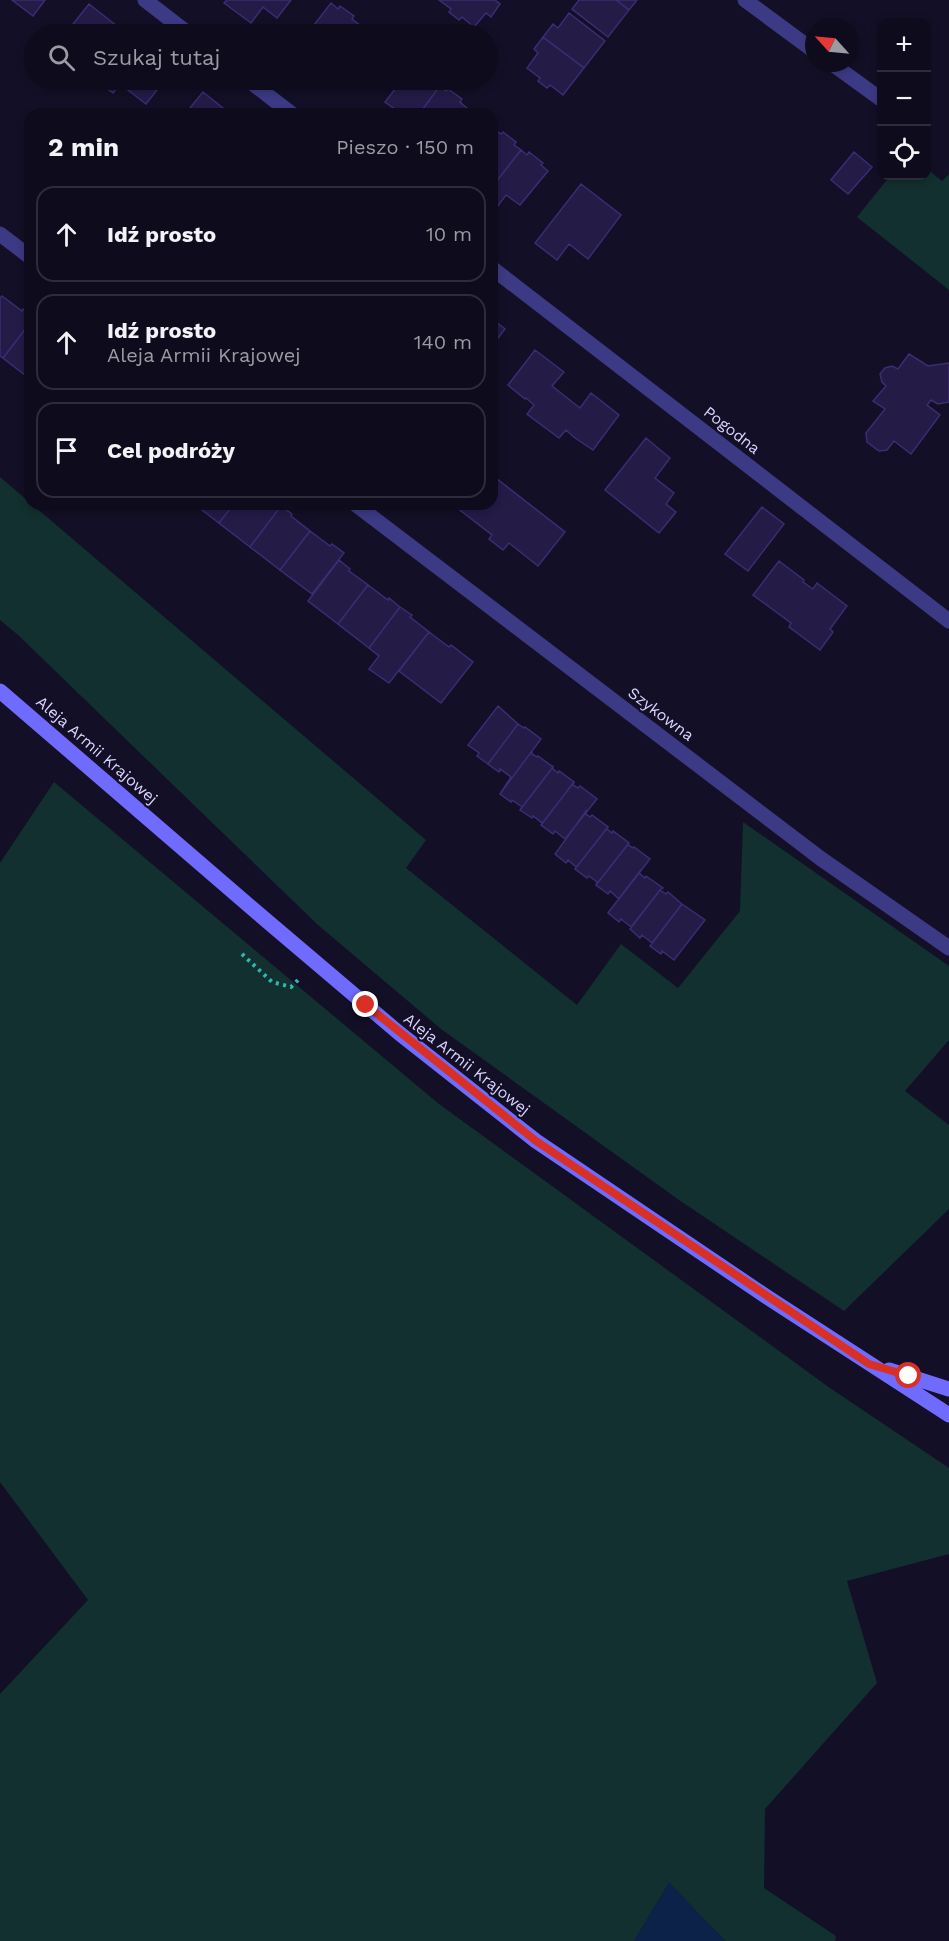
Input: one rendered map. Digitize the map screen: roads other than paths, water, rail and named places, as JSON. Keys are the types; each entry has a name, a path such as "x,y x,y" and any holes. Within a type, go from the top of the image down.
{"main road":[{"name":"Aleja Armii Krajowej","path":"0,691 399,1033 536,1141 949,1415"},
{"path":"869,1364 949,1389"}],"street":[{"path":"145,0 176,24"},
{"path":"745,0 805,44"},
{"path":"843,72 877,96"},
{"path":"261,90 284,108"},
{"path":"0,234 24,252"},
{"name":"Pogodna","path":"498,273 949,621"},
{"name":"Szykowna","path":"363,510 820,858 949,948"}],"water":[{"path":"669,1882 725,1941 634,1941"}]}
